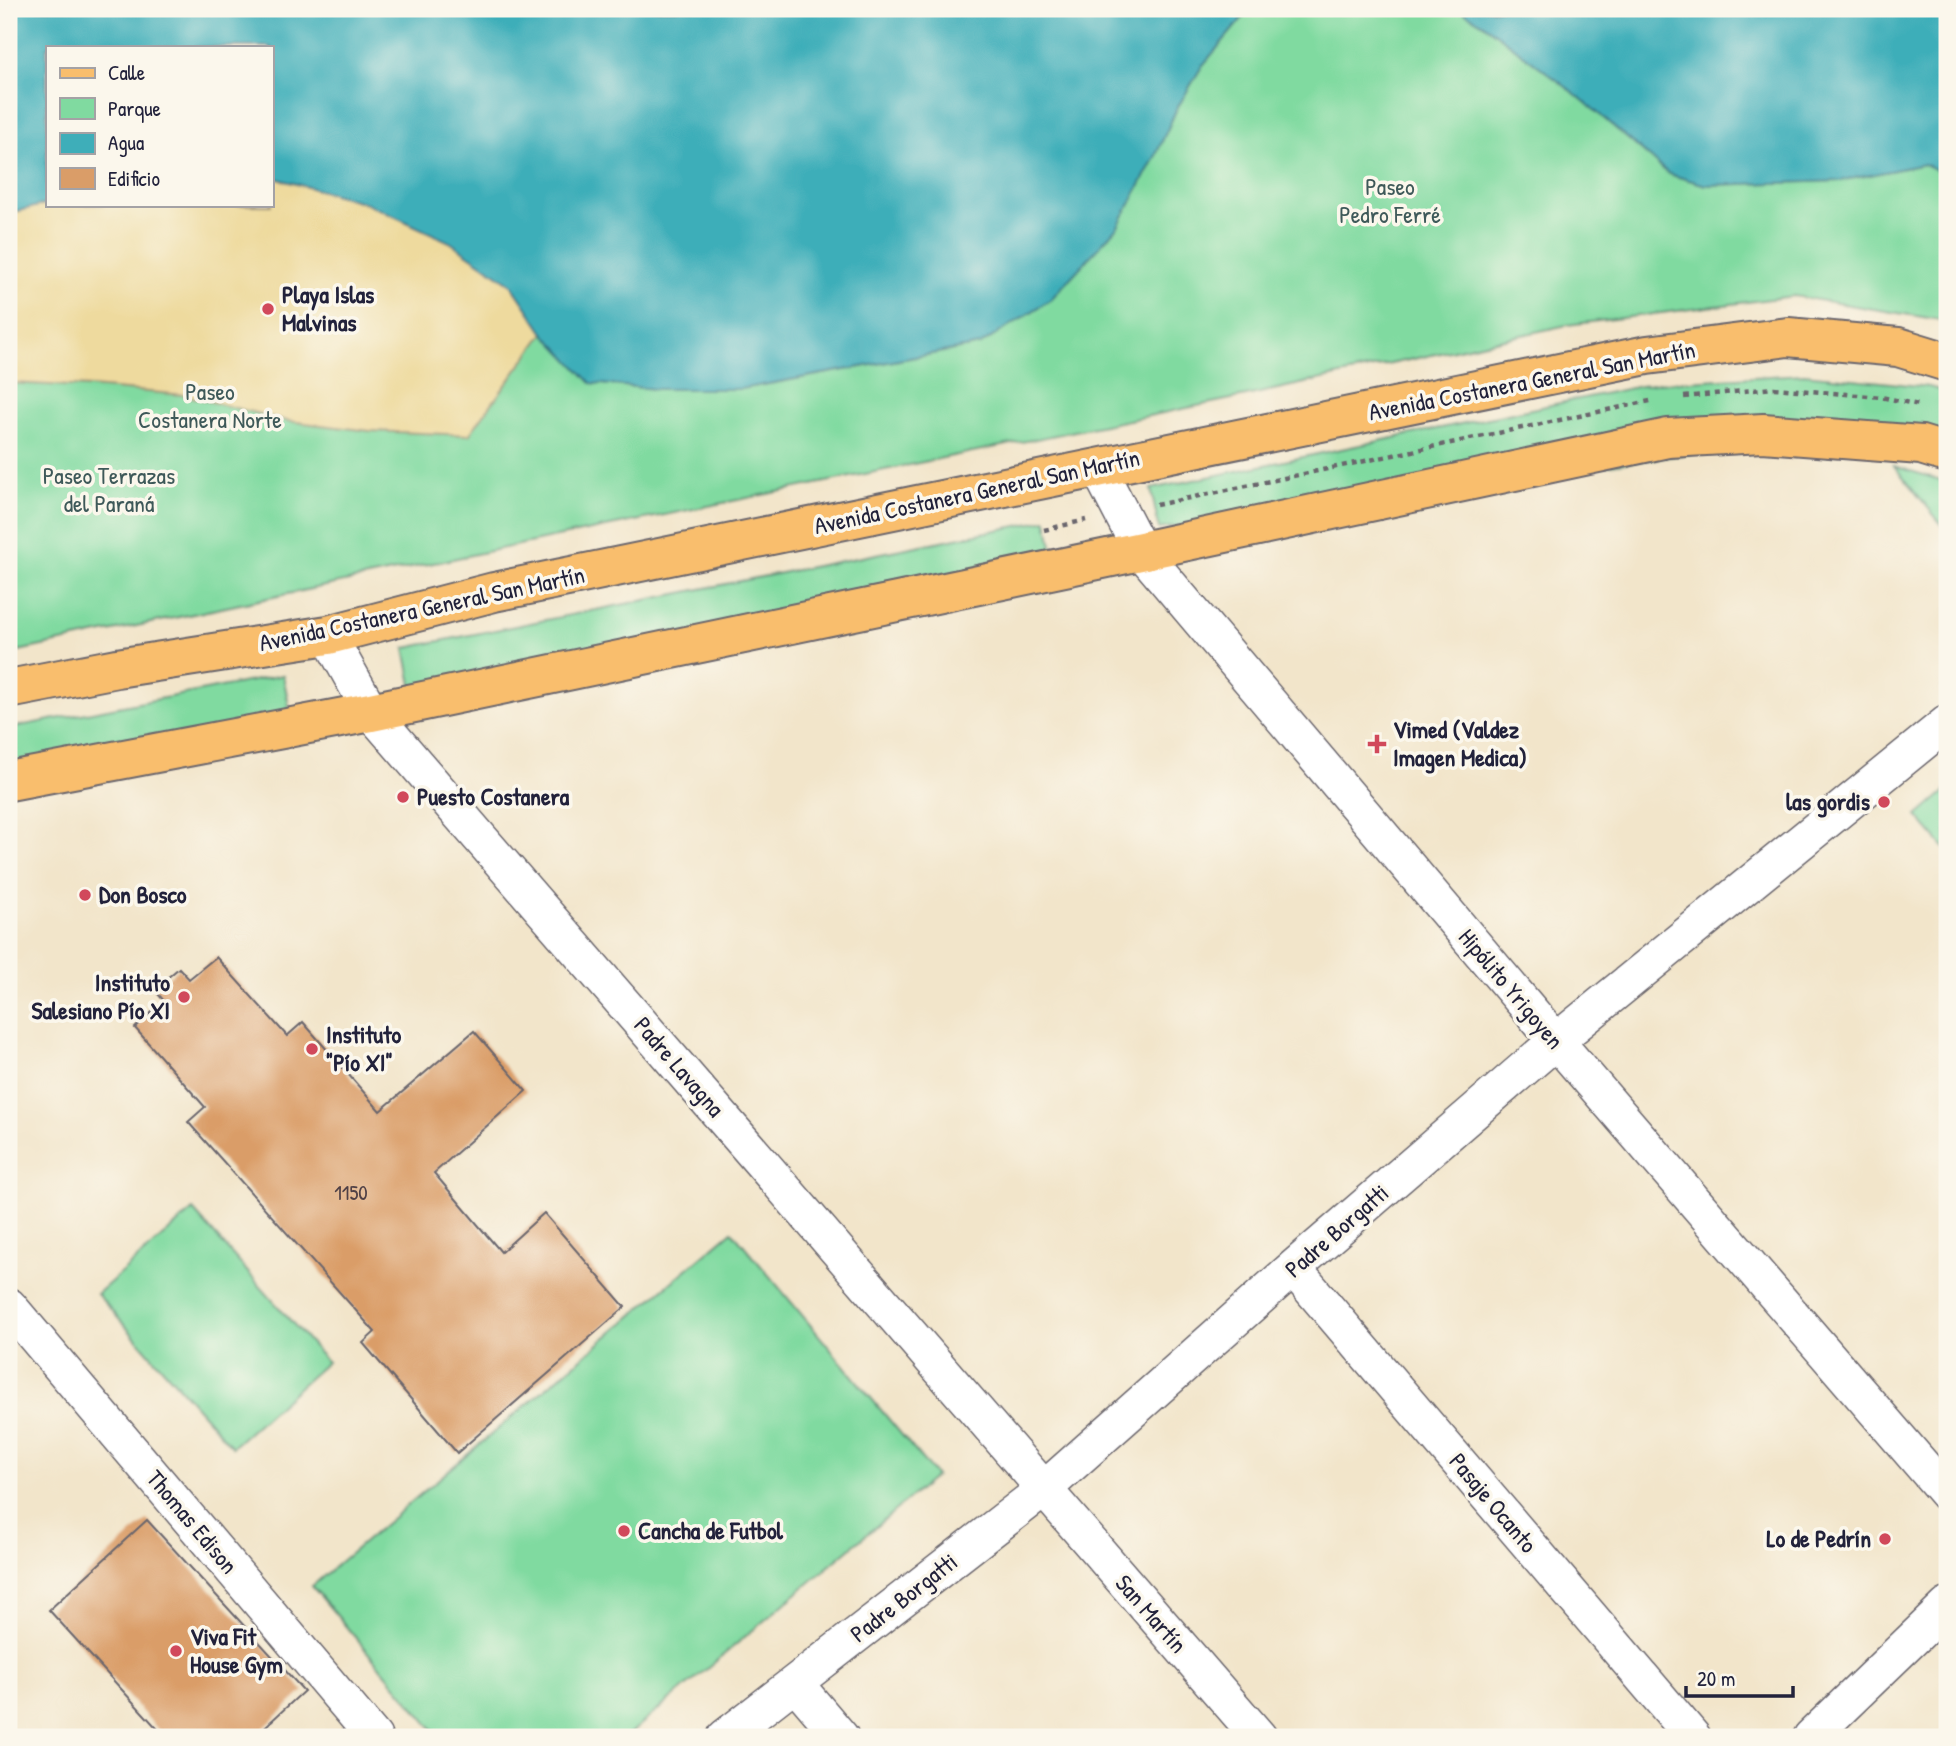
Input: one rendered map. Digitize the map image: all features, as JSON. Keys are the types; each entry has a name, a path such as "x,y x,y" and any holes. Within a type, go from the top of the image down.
{"main road":[{"name":"Avenida Costanera General San Martín","path":"9,689 117,668 328,635 494,592 1647,355 1788,337 1898,347 1947,362"},
{"path":"9,781 372,712 1668,438 1763,433 1921,444 1947,453"}],"street":[{"name":"Hipólito Yrigoyen","path":"1098,468 1141,551 1556,1041 1947,1494"},
{"name":"Padre Lavagna","path":"328,635 372,712 1043,1490"},
{"name":"Padre Borgatti","path":"724,1737 1043,1490 1293,1268 1556,1041 1947,723"},
{"name":"Pasaje Ocanto","path":"1293,1268 1693,1737"},
{"name":"Thomas Edison","path":"9,1306 374,1737"},
{"name":"San Martín","path":"1043,1490 1259,1737"},
{"path":"1811,1737 1947,1606"},
{"path":"795,1683 841,1737"}],"green space":[{"name":"Paseo Costanera Norte","path":"1250,9 1459,9 1485,25 1578,96 1669,174 1706,185 1840,181 1924,164 1947,175 1947,321 1794,296 1567,325 1246,396 547,539 9,653 9,213 46,204 273,206 273,178 511,284 591,383 656,389 741,389 980,345 1051,299 1118,226 1155,157 1176,110 1202,66"},
{"path":"1804,374 1929,387 1947,392 1947,438 1892,425 1159,529 1151,489 1655,383"},
{"path":"1894,466 1947,482 1947,531"},
{"path":"1047,520 1055,562 413,690 405,648"},
{"path":"283,675 291,716 9,770 9,728"},
{"path":"1947,790 1947,851 1917,816"},
{"path":"193,1210 327,1362 232,1447 97,1294"},
{"name":"Cancha de Futbol","path":"732,1231 936,1476 626,1737 439,1737 312,1586"}],"sand":[{"name":"Playa Islas Malvinas","path":"273,178 366,203 450,242 511,284 544,333 469,435 370,431 287,421 184,395 9,383 9,213 46,204 273,206"}],"water":[{"path":"9,9 1250,9 1202,66 1176,110 1155,157 1118,226 1051,299 980,345 741,389 656,389 591,383 544,333 511,284 450,242 366,203 273,178 273,46 46,46 46,204 9,213"},
{"path":"1459,9 1947,9 1947,175 1924,164 1840,181 1706,185 1669,174 1578,96 1485,25"}],"building":[{"name":"Instituto \"Pío XI\"","path":"216,957 287,1036 303,1022 380,1111 474,1031 526,1091 434,1173 501,1252 544,1213 625,1307 457,1453 363,1343 375,1332 188,1122 205,1107 135,1028 164,1001 154,989 179,968 189,979"},
{"name":"Viva Fit House Gym","path":"147,1520 304,1691 254,1737 165,1737 49,1610"}],"place":[{"name":"Playa Islas Malvinas","path":"268,309"},
{"name":"Vimed (Valdez Imagen Medica)","path":"1377,744"},
{"name":"Puesto Costanera","path":"403,797"},
{"name":"las gordis","path":"1884,802"},
{"name":"Don Bosco","path":"85,895"},
{"name":"Instituto Salesiano Pío XI","path":"184,997"},
{"name":"Instituto \"Pío XI\"","path":"312,1049"},
{"name":"Cancha de Futbol","path":"624,1531"},
{"name":"Lo de Pedrín","path":"1885,1539"},
{"name":"Viva Fit House Gym","path":"176,1651"}],"park label":[{"name":"Paseo Pedro Ferré","path":"1390,201"},
{"name":"Paseo Terrazas del Paraná","path":"109,490"}]}
